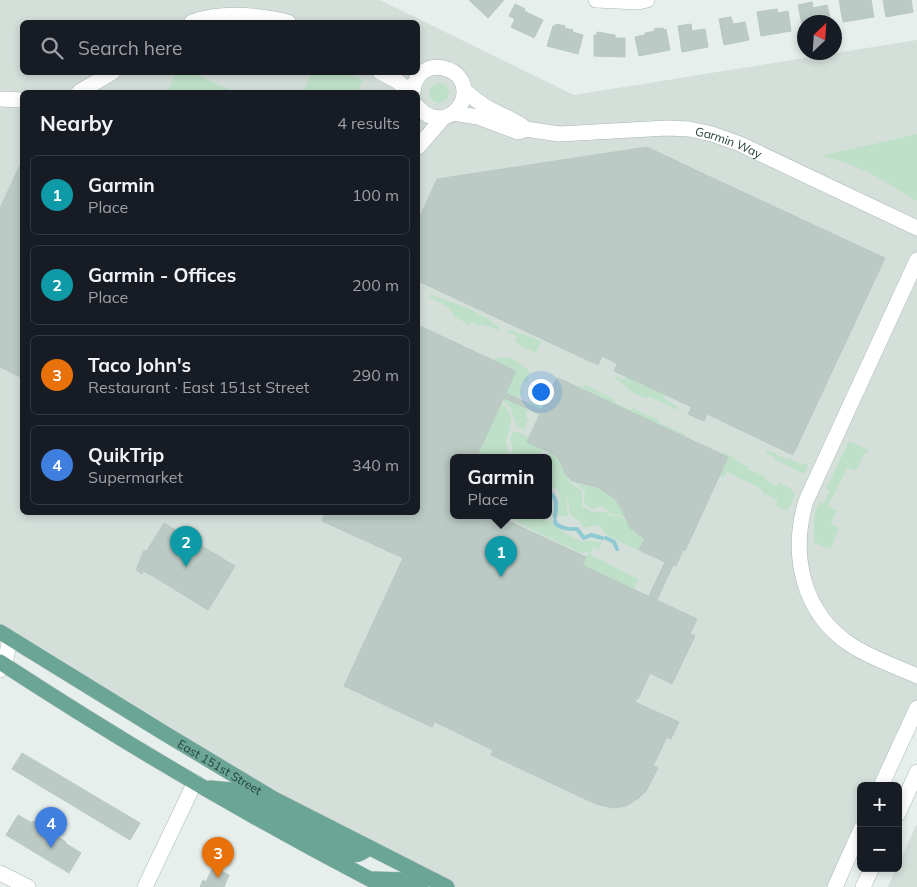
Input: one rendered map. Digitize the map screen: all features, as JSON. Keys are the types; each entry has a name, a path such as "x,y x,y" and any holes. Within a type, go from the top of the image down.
{"main road":[{"name":"East 151st Street","path":"3,638 274,799 447,887"},
{"name":"East 151st Street","path":"2,665 138,749 367,883 385,887"},
{"path":"199,784 232,790 352,855 359,854 370,848"},
{"path":"367,883 408,880 421,887"}],"street":[{"path":"596,0 638,2 647,0"},
{"path":"199,20 234,15 268,17 280,20"},
{"name":"Garmin Way","path":"421,71 439,67 449,69 457,75 464,90 476,100 491,110 519,123 526,129"},
{"path":"82,90 108,75"},
{"name":"Garmin Way","path":"386,75 409,90"},
{"name":"Garmin Way","path":"413,90 419,75"},
{"path":"420,145 463,100 464,90"},
{"path":"0,99 20,100"},
{"name":"Garmin Way","path":"420,109 427,116 478,117 511,131 518,132 526,129 559,134 667,128 689,129 712,134 740,144 917,228"},
{"path":"917,260 806,501 798,537 801,571 807,591 826,623 851,645 917,676"},
{"path":"2,665 3,638"},
{"path":"883,782 917,708"},
{"path":"902,805 917,772"},
{"path":"145,887 199,784"},
{"path":"835,887 857,838"},
{"path":"863,887 870,872"},
{"path":"0,873 28,887"}],"shaded area":[{"path":"0,0 380,0 574,95 797,59 842,60 842,52 917,40 917,708 883,782 857,782 857,838 835,887 447,887 392,860 0,632"},
{"path":"917,824 917,887 888,887 894,872 902,872 902,856"}],"green space":[{"path":"176,75 197,75 230,90 168,90"},
{"path":"311,75 351,75 363,80 358,90 304,90"},
{"path":"439,83 446,86 449,93 446,100 439,103 432,100 429,93 432,86"},
{"path":"917,134 917,201 870,173 843,162 821,156"},
{"path":"430,294 475,311 500,327 499,330 481,324 479,326 471,322 469,325 452,315 453,312 449,310 450,308 429,297"},
{"path":"509,329 541,341 536,353 518,345 519,343 515,341 517,336 508,332"},
{"path":"497,356 501,359 506,356 521,363 520,365 530,372 526,383 523,382 520,389 523,391 519,399 506,393 516,371 494,361"},
{"path":"616,376 624,380 626,376 665,395 664,398 679,408 678,410 652,398 648,397 647,399 635,394 619,383 620,381 615,379"},
{"path":"585,384 615,400 614,402 659,420 658,422 686,435 685,437 579,387 583,387"},
{"path":"547,385 552,388 542,410 530,404 535,387 544,391"},
{"path":"504,398 528,409 525,417 528,419 524,430 517,426 510,407 503,400"},
{"path":"501,403 511,417 506,441 509,454 478,454"},
{"path":"514,432 518,432 529,437 527,442 543,449 539,454 513,454 510,437"},
{"path":"849,441 869,450 864,454 856,471 847,468 828,506 837,511 831,524 839,528 831,549 814,543 814,515 820,502 824,503 830,491 826,489"},
{"path":"767,450 789,460 808,465 804,474 774,459 775,457 766,453"},
{"path":"551,452 559,459 571,484 582,491 582,506 593,512 606,512 610,516 620,516 626,520 632,531 645,539 639,551 606,535 596,525 584,528 579,520 571,516 566,495 568,516 559,517 560,497 558,489 552,486 552,454 548,454"},
{"path":"723,452 749,467 748,469 766,477 765,480 777,486 779,483 792,489 791,492 795,494 788,511 776,505 778,500 763,493 760,488 727,472 724,477 719,476 728,457"},
{"path":"575,483 599,489 611,496 625,517 618,514 612,515 602,506 592,509 584,503 585,491"},
{"path":"514,519 552,521 561,530 579,540 602,543 599,550 593,547 590,553 585,551 583,554 522,525"},
{"path":"587,553 638,579 634,589 582,565"}],"building":[{"path":"469,0 504,0 488,18"},
{"path":"839,0 871,0 874,17 843,22"},
{"path":"883,0 911,0 913,12 886,17"},
{"path":"812,2 813,8 827,5 829,15 800,15 798,5"},
{"path":"515,4 525,9 524,11 543,20 534,38 511,27 515,19 509,16"},
{"path":"777,9 778,13 788,11 791,31 761,36 757,12"},
{"path":"731,17 733,24 745,22 749,40 724,45 719,19"},
{"path":"556,24 565,26 564,28 573,30 572,32 583,35 578,54 547,46 553,26 556,26"},
{"path":"691,24 692,31 705,29 708,47 682,52 678,26"},
{"path":"663,28 664,30 666,29 670,50 639,56 635,37 655,31 654,29"},
{"path":"597,32 615,35 615,38 625,38 625,57 594,56 594,35 597,35"},
{"path":"647,147 706,175 618,364 602,356 598,365 420,282 420,217 437,179"},
{"path":"20,165 20,377 0,367 0,208"},
{"path":"706,175 885,258 793,455 707,414 704,421 688,414 692,407 614,371"},
{"path":"420,326 516,371 478,454 450,454 450,519 504,519 586,557 582,565 697,619 690,634 695,636 672,684 650,673 635,702 679,722 671,739 667,737 653,766 658,768 646,791 626,806 613,808 596,804 491,755 493,750 435,722 432,727 344,686 403,558 322,521 325,515 420,515"},
{"path":"558,378 728,457 685,551 683,550 676,566 673,565 657,600 649,596 665,562 639,550 645,539 630,528 615,499 599,488 572,481 566,475 559,459 554,454 527,442"},
{"path":"506,393 542,410 539,414 504,398"},
{"path":"164,523 235,566 208,610 153,576 143,571 142,574 136,570 144,550 146,552"},
{"path":"22,753 140,823 130,840 12,769"},
{"path":"18,815 32,823 33,821 81,853 69,873 6,835"},
{"path":"213,867 229,875 224,887 200,887 203,880 206,882"}],"waterway":[{"path":"552,495 556,506 555,517"},
{"path":"555,521 561,527 577,529 584,538 591,535 602,538"},
{"path":"606,538 614,542 617,549"}],"place":[{"name":"Garmin - Offices","path":"186,567"},
{"name":"Garmin","path":"501,577"},
{"name":"QuikTrip","path":"51,848"},
{"name":"Taco John's","path":"218,878"}]}
